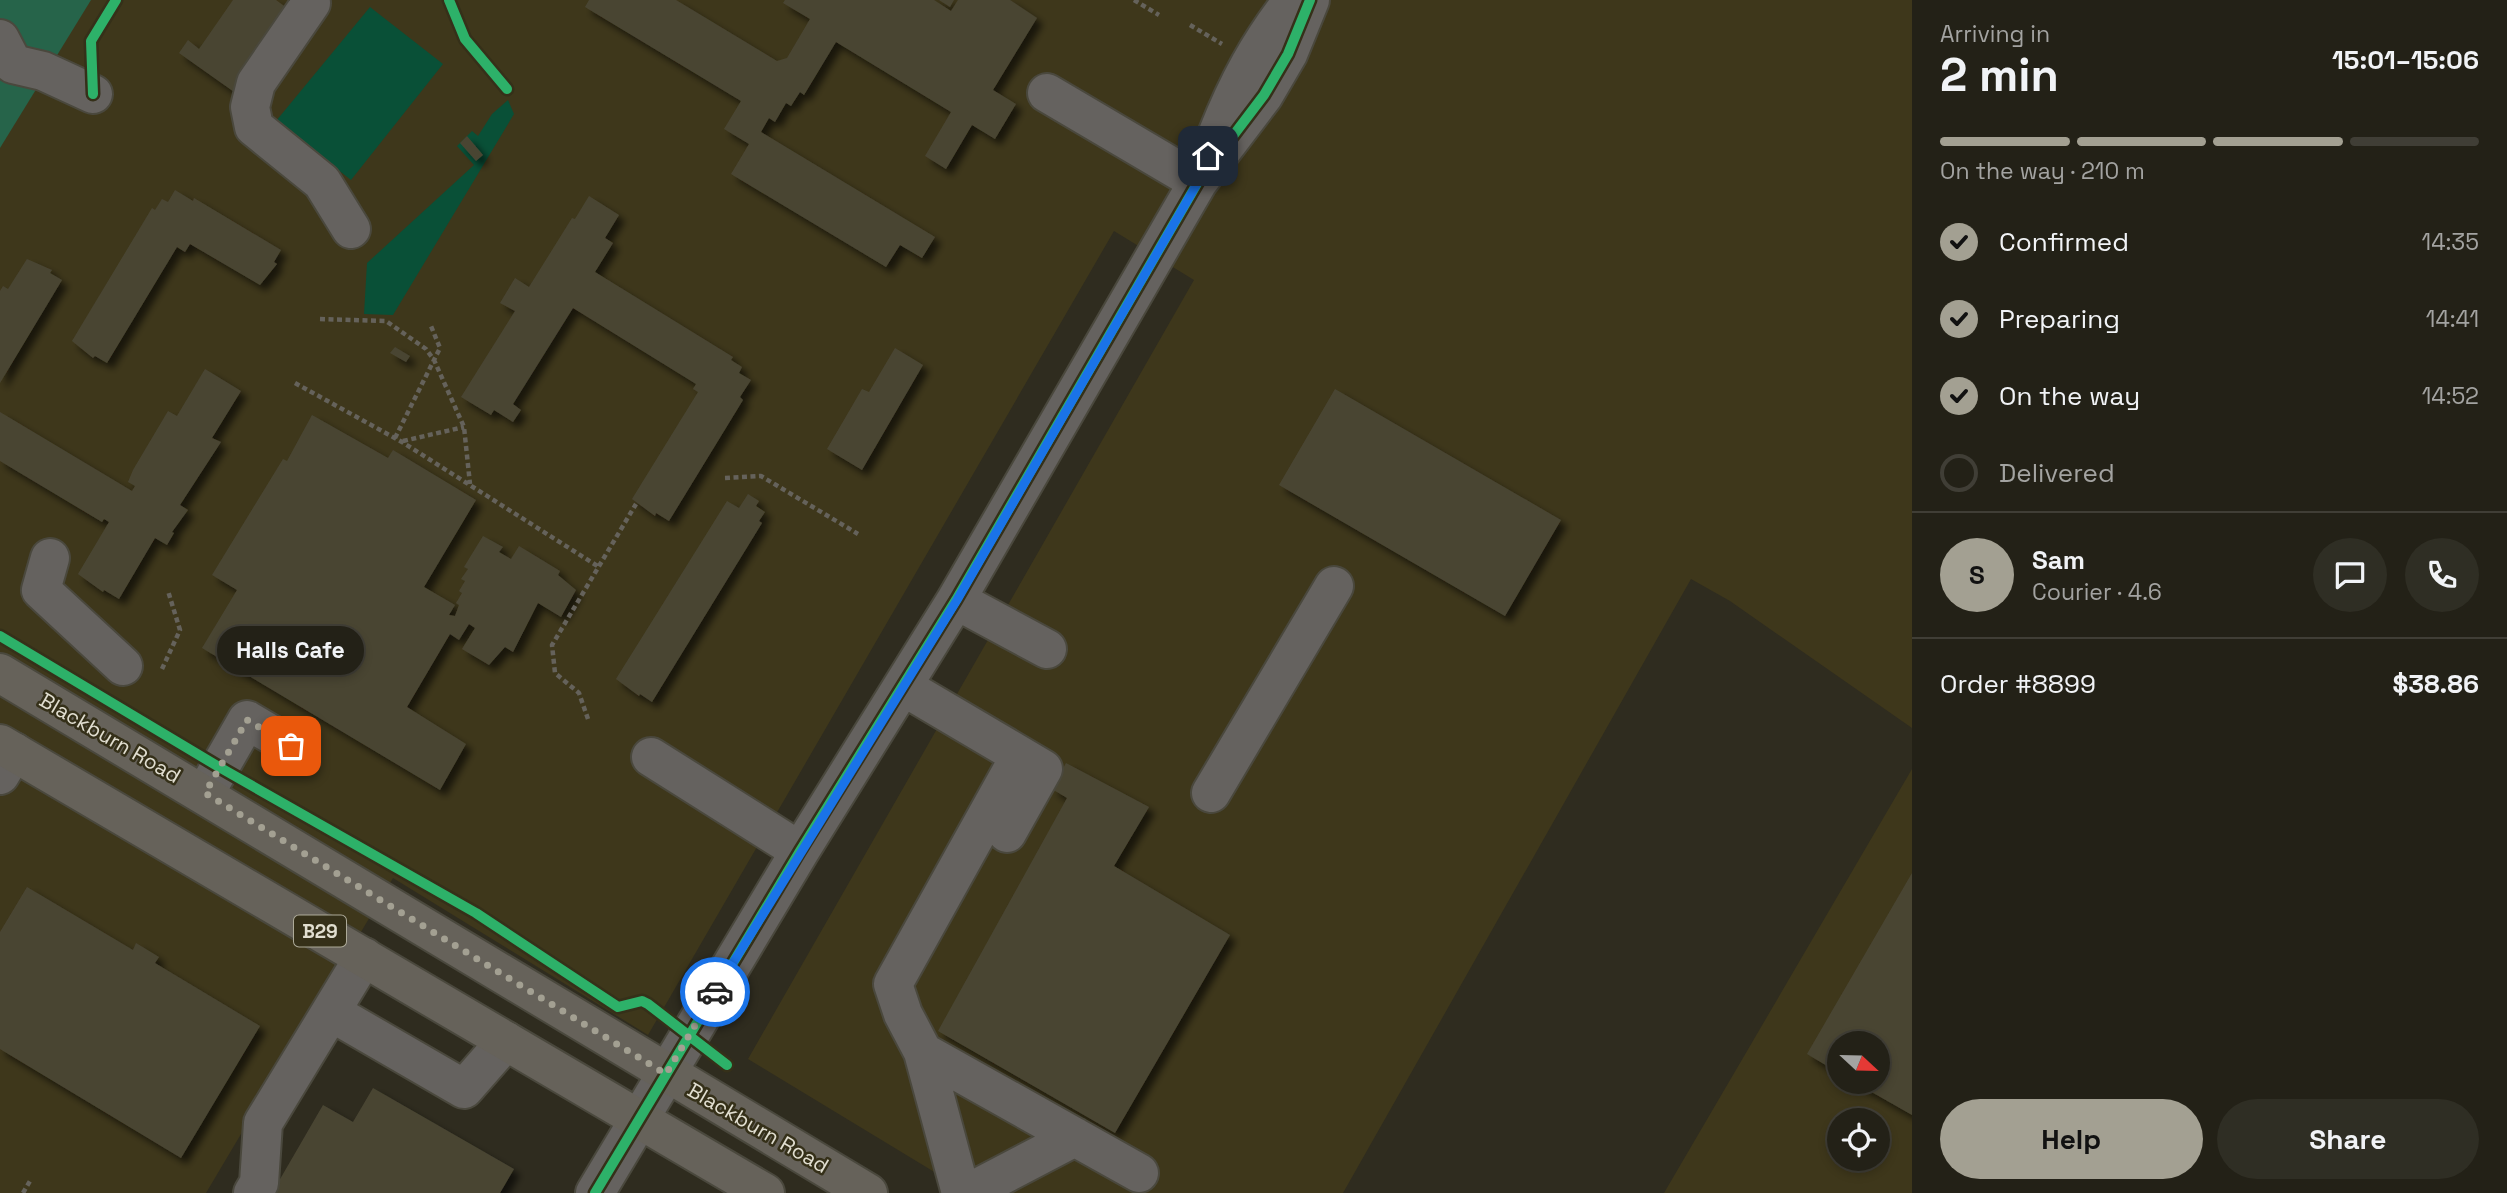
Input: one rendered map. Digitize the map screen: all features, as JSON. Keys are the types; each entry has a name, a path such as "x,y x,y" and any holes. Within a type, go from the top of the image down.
{"main road":[{"name":"Blackburn Road","path":"0,673 205,793 666,1074 868,1193"},
{"name":"B29","path":"5,757 364,957 765,1193"}],"street":[{"path":"309,0 311,4 256,83 250,107 254,127 322,182 351,229"},
{"path":"1198,182 1239,80 1263,38 1293,0"},
{"path":"595,1193 800,851 957,600 1198,182 1264,94 1288,54 1310,0"},
{"path":"0,39 13,64 43,71 93,94"},
{"path":"1047,93 1198,182"},
{"path":"50,558 41,590 123,666"},
{"path":"1211,793 1334,586"},
{"path":"957,600 1047,649"},
{"path":"904,687 1044,769 903,1014 923,1052 961,1193"},
{"path":"205,793 247,720 291,746"},
{"path":"651,757 800,851"},
{"path":"253,1193 259,1183 263,1123 364,957"},
{"path":"331,1012 464,1089 506,1041"},
{"path":"923,1052 1139,1173"},
{"path":"968,1193 1075,1137"}],"path":[{"path":"1135,0 1160,15"},
{"path":"1190,25 1217,41"},
{"path":"320,319 386,321 416,340 434,360 464,427 470,485"},
{"path":"396,438 440,348 431,326"},
{"path":"295,383 396,438 599,567"},
{"path":"402,442 464,427"},
{"path":"725,478 761,476 858,534"},
{"path":"588,719 579,693 555,673 552,645 636,504"},
{"path":"162,669 180,630 168,591"},
{"path":"23,1193 30,1181"}],"shaded area":[{"path":"0,0 1912,0 1912,728 1730,601 1691,579 1343,1193 969,1193 748,1059 1194,280 1114,231 648,1035 393,878 206,1193 0,1193"},
{"path":"1912,769 1912,1193 1664,1193"}],"green space":[{"path":"0,0 91,0 0,148"},
{"path":"370,7 443,64 351,180 276,121"},
{"path":"508,100 514,114 393,315 364,314 367,263 474,165 457,146 472,131 478,136 492,114"}],"building":[{"path":"233,0 276,0 295,14 237,94 179,53 188,40 199,49"},
{"path":"589,0 676,0 777,61 787,58 810,19 783,3 785,0 934,0 951,11 958,0 1010,0 1037,18 993,90 1016,104 995,139 972,125 946,169 925,156 951,112 836,42 804,95 800,92 791,106 786,103 775,122 769,118 761,132 935,237 922,258 900,245 886,267 731,174 749,144 724,129 741,101 585,7"},
{"path":"939,0 954,0 950,7"},
{"path":"467,136 483,155 476,161 460,143"},
{"path":"175,190 193,201 194,198 281,250 274,262 277,264 260,285 190,244 185,252 177,247 107,363 95,356 93,358 72,341 152,208 155,210 162,199 168,202"},
{"path":"589,196 619,215 605,238 613,243 595,272 733,357 731,360 742,367 739,373 751,380 740,397 743,400 669,521 656,513 655,516 632,499 698,392 693,389 696,384 573,308 513,404 521,410 513,422 494,410 491,415 461,397 515,311 500,303 515,278 529,287"},
{"path":"27,259 52,270 50,273 62,280 0,383 0,291 3,286 8,289"},
{"path":"395,347 410,356 406,362 390,353"},
{"path":"895,348 923,365 862,470 827,449 862,389 869,392"},
{"path":"205,369 241,391 212,438 221,442 180,505 188,510 172,532 174,533 167,545 155,538 119,599 104,590 103,592 78,574 109,522 104,519 102,522 0,461 0,412 132,491 135,486 128,482 133,470 168,411 177,416"},
{"path":"1335,389 1561,520 1505,616 1279,485"},
{"path":"312,415 388,458 393,450 476,500 424,587 455,605 449,615 455,616 459,605 456,603 462,593 459,591 465,581 461,579 468,569 464,567 483,536 503,547 499,552 511,559 519,546 560,571 558,575 576,590 561,617 538,603 513,652 505,647 489,665 462,649 475,628 469,624 459,640 450,634 407,707 466,744 440,790 202,648 237,590 212,575 283,459 287,461"},
{"path":"748,494 759,501 756,506 765,512 759,521 762,523 652,702 640,694 639,696 616,679 727,501 739,508"},
{"path":"1066,763 1149,807 1114,866 1230,935 1115,1133 938,1031 1067,798 1052,789"},
{"path":"1912,873 1912,1115 1875,1094 1890,1094 1890,1031 1827,1031 1827,1066 1807,1054"},
{"path":"27,887 133,950 136,943 159,957 155,963 260,1026 181,1158 0,1049 0,932"},
{"path":"373,1088 514,1169 500,1193 272,1193 323,1105 353,1122"}],"cycle path":[{"path":"93,94 91,41 116,0"},
{"path":"449,0 465,39 507,89"},
{"path":"595,1193 800,851 956,600 1198,182 1264,95 1288,54 1310,0"},
{"path":"0,636 219,767 476,913 618,1007 642,1001 648,1004 727,1065"}],"way so far":[{"path":"291,746 247,720 205,793 666,1074 715,992"}],"place":[{"name":"Halls Cafe","path":"291,746"}],"route":[{"path":"715,992 957,600 1198,182 1208,156"}]}
